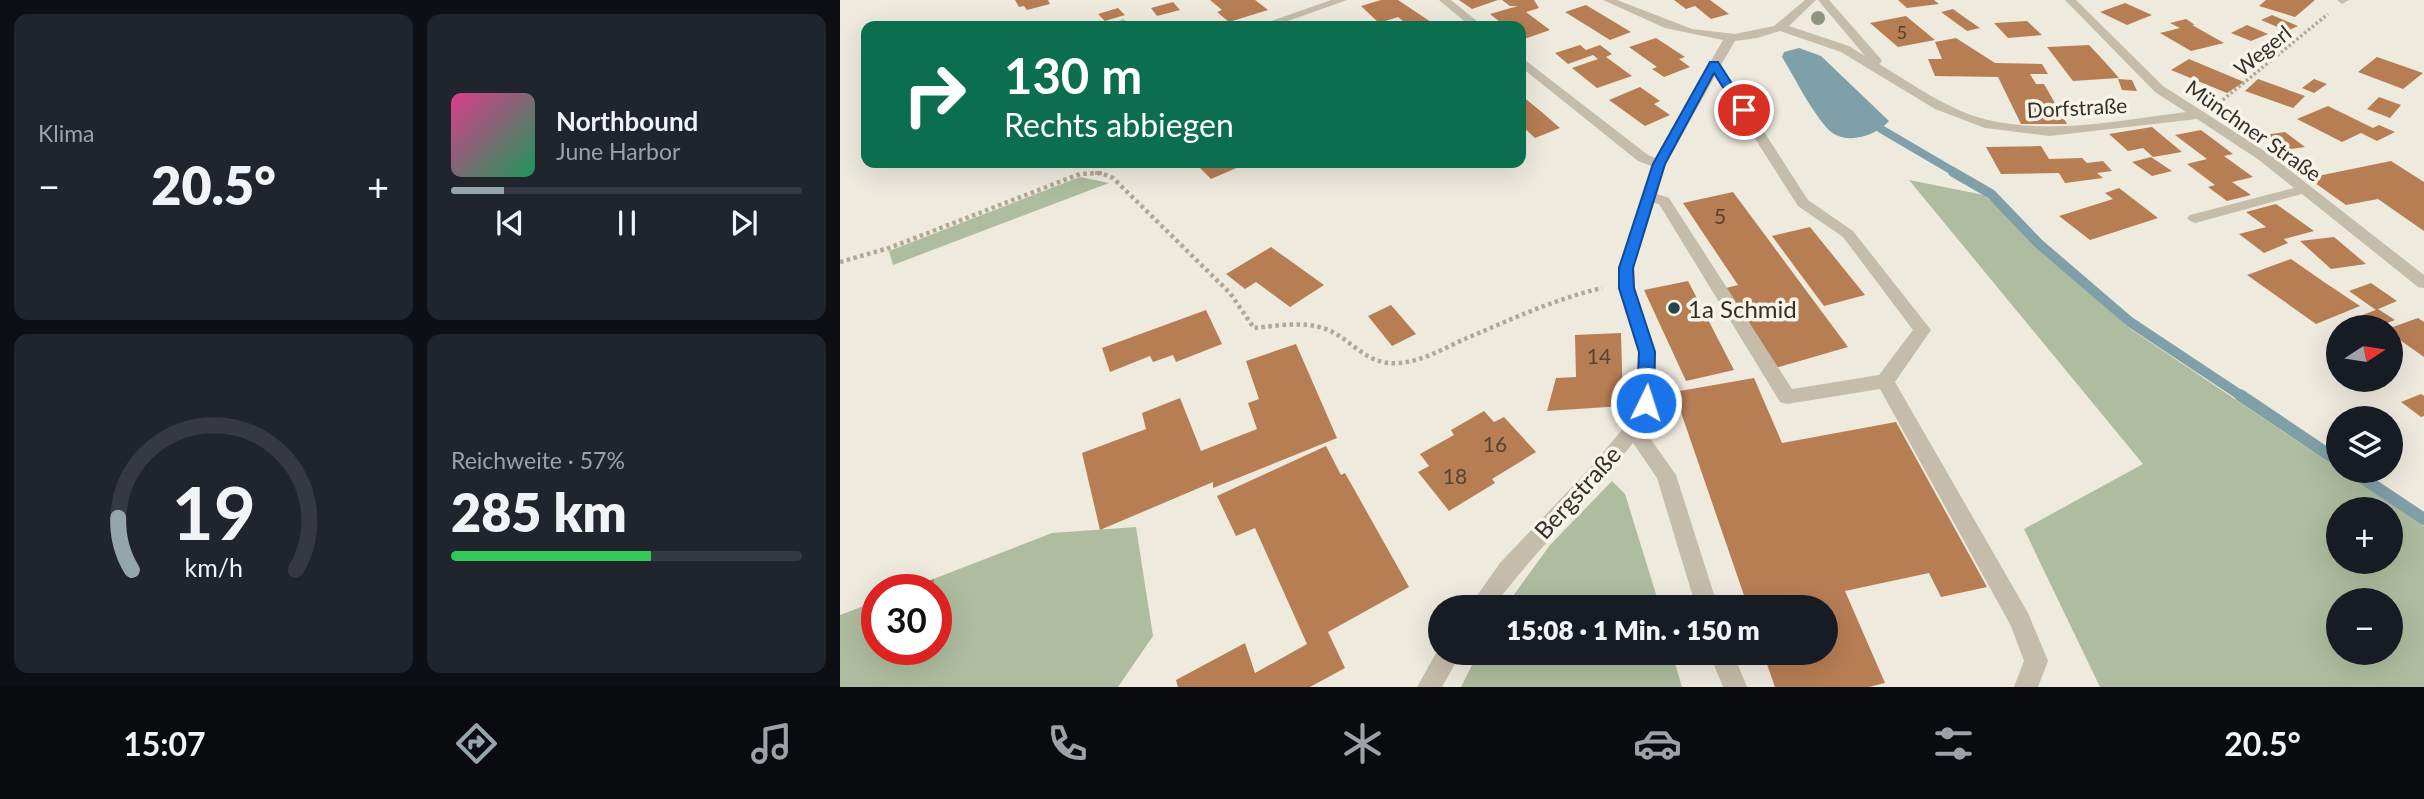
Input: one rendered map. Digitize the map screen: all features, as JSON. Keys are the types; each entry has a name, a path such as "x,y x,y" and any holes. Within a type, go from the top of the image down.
{"street":[{"path":"1279,21 1342,0"},
{"path":"1444,0 1471,21"},
{"path":"1608,0 1648,19 1731,37 1779,27 1811,0"},
{"name":"Dorfstraße","path":"1823,0 1886,72"},
{"name":"Münchner Straße","path":"2070,0 2159,89 2264,157 2424,283"},
{"name":"Dorfstraße","path":"1779,27 1845,49 1940,106 1985,124 2050,132 2197,114"},
{"name":"Bergstraße","path":"1488,595 1508,570 1597,474 1633,429 1646,403 1648,365 1639,321 1627,288 1626,268 1659,164 1731,37"},
{"path":"1648,196 1664,201 1787,397 1885,381 1922,330 1848,234 1803,203 1714,64"},
{"path":"1526,65 1643,158 1659,164"},
{"path":"2195,218 2305,189"},
{"path":"1885,381 2020,621 2036,661 2026,687"},
{"path":"1633,429 1666,475 1703,595"},
{"path":"1429,687 1442,665"},
{"path":"1726,665 1735,687"}],"path":[{"name":"Wegerl","path":"2197,114 2233,94 2343,1"},
{"path":"840,262 888,248 1080,174 1101,173 1113,178 1168,230 1230,293 1254,328 1317,326 1330,331 1373,362 1392,365 1411,362 1562,297 1592,288 1627,288"}],"green space":[{"path":"1080,177 1109,183 893,265 889,251"},
{"path":"1909,180 1984,195 2129,328 2326,460 2326,483 2360,483 2381,497 2326,497 2326,574 2403,574 2403,512 2424,526 2424,687 2100,687 2024,529 2143,464"},
{"path":"1612,481 1625,494 1656,595 1514,595 1550,545"},
{"path":"1136,527 1153,636 1118,687 840,687 840,615 861,607 861,665 952,665 952,574 946,574 1052,533"},
{"path":"1472,665 1676,665 1682,687 1461,687"}],"water":[{"path":"1799,48 1821,56 1889,121 1876,132 1858,138 1841,137 1833,133 1814,111 1782,57 1784,52"}],"building":[{"path":"1015,0 1048,0 1050,4 1027,10 1024,6 1019,7"},
{"path":"1210,0 1255,0 1268,10 1228,21 1217,12 1222,10"},
{"path":"1381,0 1398,0 1430,21 1403,21 1398,17 1377,21 1361,6"},
{"path":"1459,0 1498,0 1472,9"},
{"path":"1502,0 1534,0 1539,8 1526,12 1550,30 1526,38 1526,21 1499,21 1490,14 1518,6 1510,6"},
{"path":"1674,0 1710,0 1729,14 1711,19 1695,6 1686,9"},
{"path":"1898,0 1934,0 1939,4 1907,8"},
{"path":"2266,0 2315,0 2295,17 2259,6"},
{"path":"1173,2 1180,10 1157,16 1151,8"},
{"path":"2125,3 2152,15 2127,25 2100,12"},
{"path":"1586,5 1631,32 1610,40 1565,12"},
{"path":"1118,8 1125,15 1105,21 1098,14"},
{"path":"1953,9 1980,28 1967,31 1941,12"},
{"path":"2272,15 2298,26 2287,31 2261,20"},
{"path":"1906,16 1935,40 1898,47 1870,23"},
{"path":"2186,19 2224,43 2191,51 2160,33 2180,28 2170,23"},
{"path":"2027,21 2042,35 2008,38 1994,23"},
{"path":"2247,25 2268,34 2251,41 2231,33"},
{"path":"1656,38 1685,57 1679,59 1690,67 1664,77 1652,69 1657,67 1629,47"},
{"path":"1956,38 1995,63 2042,64 2048,74 2030,74 2036,84 2044,84 2067,124 2021,124 1998,77 1935,76 1928,59 1942,59 1935,42"},
{"path":"1580,45 1586,50 1600,45 1612,54 1606,57 1632,76 1597,88 1572,68 1598,59 1593,55 1568,64 1555,53"},
{"path":"2089,45 2119,78 2073,81 2047,47"},
{"path":"2377,57 2423,73 2403,89 2358,72"},
{"path":"2189,59 2244,82 2227,93 2171,70"},
{"path":"2118,79 2132,80 2137,91 2122,90"},
{"path":"2258,79 2305,96 2293,108 2245,91"},
{"path":"2314,79 2327,84 2314,93 2302,88"},
{"path":"1640,87 1660,101 1654,104 1670,115 1645,126 1609,100"},
{"path":"2379,97 2401,105 2390,118 2367,109"},
{"path":"1526,99 1560,128 1535,138 1526,130"},
{"path":"2328,106 2373,128 2379,125 2395,132 2377,141 2361,133 2342,142 2297,119"},
{"path":"2152,127 2182,152 2153,157 2143,148 2128,151 2109,134"},
{"path":"2201,130 2233,154 2224,156 2253,177 2232,182 2251,195 2227,201 2208,187 2215,185 2187,164 2207,159 2175,135"},
{"path":"2285,132 2305,147 2284,150 2265,135"},
{"path":"2041,146 2049,159 2082,158 2087,163 2103,161 2112,171 2097,173 2103,178 2065,183 2059,173 2001,174 1986,147"},
{"path":"2151,157 2172,171 2152,176 2132,162"},
{"path":"2391,161 2424,182 2424,231 2378,199 2346,205 2308,178"},
{"path":"1200,168 1236,168 1211,179"},
{"path":"2119,188 2158,218 2090,240 2059,216 2113,199 2105,193"},
{"path":"1733,192 1848,347 1775,368 1722,289 1738,285 1683,203"},
{"path":"2276,204 2314,231 2284,239 2288,243 2264,253 2239,234 2266,227 2246,212"},
{"path":"1810,227 1865,295 1824,306 1772,236"},
{"path":"2334,237 2366,264 2331,269 2300,241"},
{"path":"1271,247 1324,285 1290,307 1256,282 1245,289 1226,274"},
{"path":"2291,259 2360,306 2338,315 2326,315 2326,320 2316,324 2247,275"},
{"path":"1688,281 1734,370 1686,381 1644,290"},
{"path":"2371,283 2397,301 2376,310 2349,291"},
{"path":"1391,305 1416,334 1392,346 1368,316"},
{"path":"2378,309 2387,315 2363,315"},
{"path":"1206,310 1222,344 1176,362 1173,355 1153,362 1150,356 1110,372 1102,348"},
{"path":"2418,318 2424,322 2424,357 2403,342 2403,323"},
{"path":"1621,333 1623,406 1547,411 1556,378 1576,377 1575,335"},
{"path":"1296,344 1337,438 1213,488 1213,482 1100,530 1082,453 1146,429 1142,413 1180,398 1201,451 1257,429 1248,403 1259,399 1246,361"},
{"path":"1754,378 1782,443 1896,422 1987,587 1941,597 1929,573 1845,591 1885,683 1869,687 1775,687 1767,665 1838,665 1838,595 1744,595 1674,392"},
{"path":"2421,394 2424,396 2424,416 2421,417 2401,402"},
{"path":"1484,411 1494,422 1504,417 1536,452 1492,479 1495,483 1449,511 1418,472 1429,466 1420,454 1454,435 1451,430"},
{"path":"1326,446 1341,475 1345,473 1409,587 1328,632 1345,668 1310,687 1178,687 1176,680 1245,643 1255,673 1307,644 1255,528 1236,536 1217,496"}],"waterway":[{"path":"1881,129 1956,173"},
{"path":"1953,172 1991,194 2038,243 2130,322 2241,396"},
{"path":"2241,396 2326,453"},
{"path":"2370,483 2424,519"}],"place":[{"name":"1a Schmid","path":"1674,308"}],"route":[{"path":"1646,403 1647,352 1627,288 1626,268 1648,196 1659,164 1714,64 1744,110"}]}
